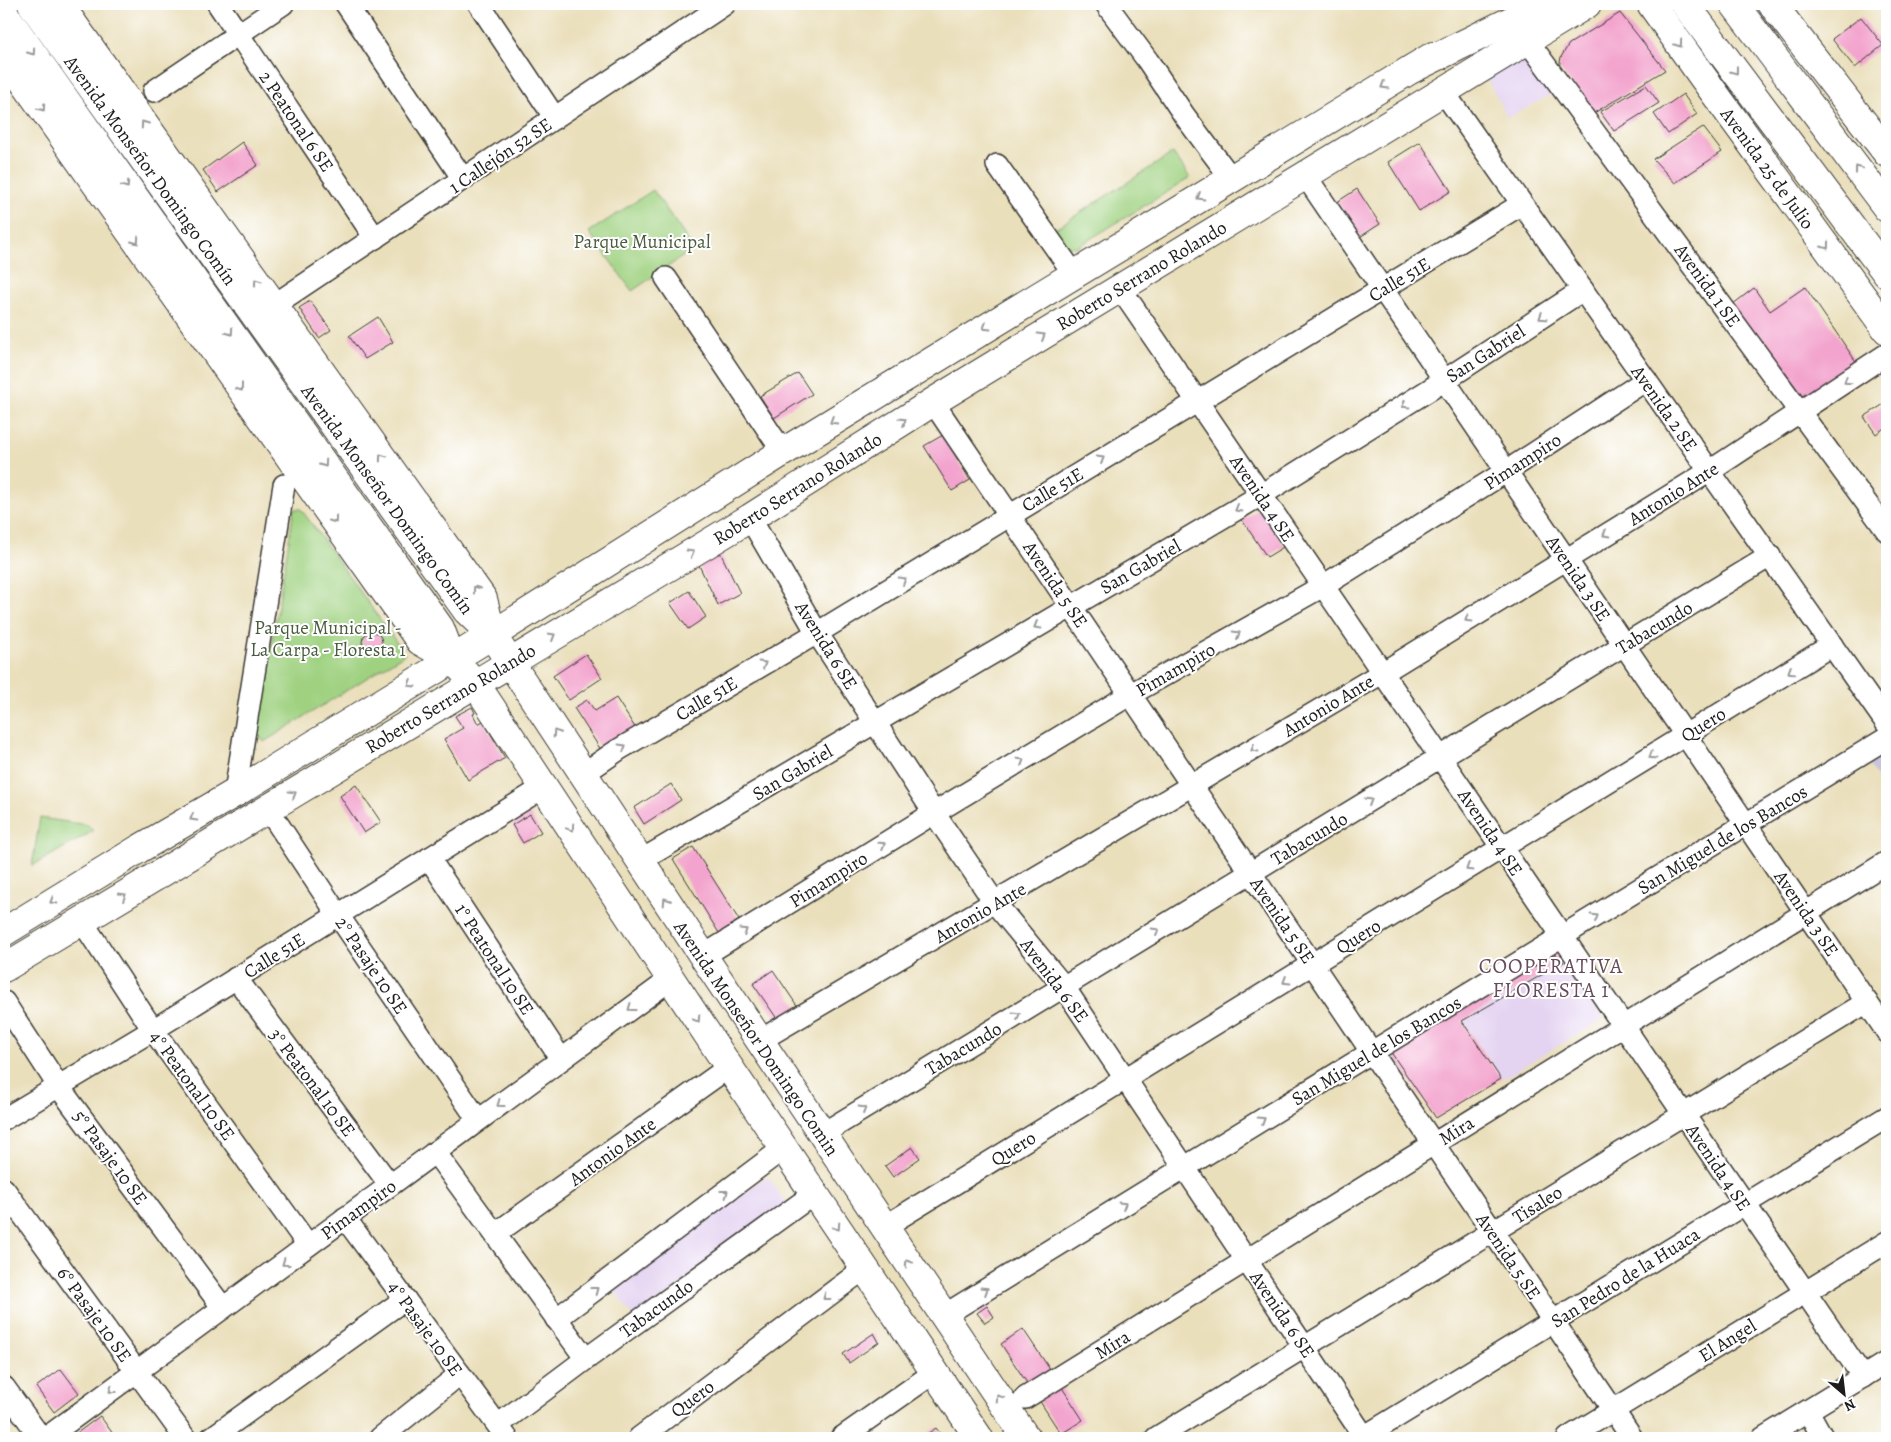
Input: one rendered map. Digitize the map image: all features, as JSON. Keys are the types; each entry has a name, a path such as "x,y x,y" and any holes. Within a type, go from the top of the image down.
{"main road":[{"name":"Avenida Monseñor Domingo Comín","path":"32,4 195,212 274,305 484,599 492,635"},
{"name":"Avenida Monseñor Domingo Comín","path":"59,4 195,212 467,611 492,635"},
{"name":"Roberto Serrano Rolando","path":"4,932 139,849 235,793 492,635 783,452 1412,69 1514,4"},
{"path":"1412,69 1545,4"},
{"name":"Roberto Serrano Rolando","path":"4,968 750,518 933,402 1587,4"},
{"name":"Avenida 25 de Julio","path":"1652,4 1702,76 1887,330"},
{"name":"Avenida 25 de Julio","path":"1685,4 1887,274"},
{"path":"1734,4 1887,208"},
{"path":"1750,4 1840,92"},
{"path":"1772,4 1887,153"},
{"name":"Avenida Monseñor Domingo Comín","path":"4,13 198,308"},
{"name":"Avenida Monseñor Domingo Comín","path":"4,54 440,628 452,659"},
{"name":"Avenida Monseñor Domingo Comin","path":"492,635 702,956 1026,1438"},
{"name":"Avenida Monseñor Domingo Comin","path":"452,659 474,683 729,1067 979,1438"}],"street":[{"name":"2 Peatonal 6 SE","path":"218,4 375,238"},
{"path":"154,90 283,4"},
{"path":"346,4 463,179"},
{"path":"479,4 555,118"},
{"name":"1 Callejón 52 SE","path":"274,305 725,4"},
{"path":"1106,4 1148,61 1184,115 1232,178"},
{"name":"Avenida 1 SE","path":"1526,40 1887,531"},
{"name":"Avenida 2 SE","path":"1443,92 1887,724"},
{"path":"996,165 1074,274"},
{"name":"Avenida 3 SE","path":"1305,175 1887,1032"},
{"name":"Calle 51E","path":"583,774 618,750 817,633 1522,204"},
{"path":"666,278 783,452"},
{"name":"Avenida 4 SE","path":"1120,288 1863,1377"},
{"name":"San Gabriel","path":"640,861 1261,495 1583,290"},
{"name":"Antonio Ante","path":"759,1041 1382,673 1710,471 1887,354"},
{"name":"Pimampiro","path":"702,956 1131,694 1323,586 1646,380"},
{"name":"Avenida 5 SE","path":"933,402 1632,1438"},
{"path":"235,793 284,485"},
{"name":"Avenida 6 SE","path":"750,518 817,633 934,813 995,903 1064,987 1364,1438"},
{"name":"Tabacundo","path":"822,1134 1770,556"},
{"name":"Quero","path":"884,1228 1832,645"},
{"name":"San Miguel de los Bancos","path":"944,1316 1184,1167 1887,738"},
{"name":"Calle 51E","path":"4,1119 153,1030 544,787"},
{"name":"2° Pasaje 10 SE","path":"268,809 478,1120"},
{"name":"1° Peatonal 10 SE","path":"429,858 562,1059"},
{"name":"Mira","path":"1025,1398 1887,862"},
{"name":"4° Peatonal 10 SE","path":"82,921 153,1030 308,1245"},
{"name":"3° Peatonal 10 SE","path":"236,978 390,1185"},
{"name":"Pimampiro","path":"46,1438 671,979"},
{"name":"5° Pasaje 10 SE","path":"4,1002 59,1087 223,1308"},
{"name":"Tisaleo","path":"1156,1438 1867,1002"},
{"name":"Antonio Ante","path":"496,1234 729,1067"},
{"name":"San Pedro de la Huaca","path":"1364,1438 1887,1117"},
{"path":"556,1319 784,1148"},
{"path":"435,1152 586,1359"},
{"name":"6° Pasaje 10 SE","path":"4,1189 186,1438"},
{"name":"Tabacundo","path":"503,1432 586,1359 815,1193"},
{"name":"4° Pasaje 10 SE","path":"346,1218 503,1432"},
{"name":"El Angel","path":"1568,1438 1887,1242"},
{"name":"Quero","path":"639,1438 865,1268"},
{"path":"212,1438 405,1299"},
{"path":"1763,1438 1887,1362"},
{"path":"842,1438 935,1372"},
{"path":"380,1438 460,1374"},
{"path":"4,1387 41,1438"},
{"path":"1808,1411 1823,1438"}],"shaded area":[{"path":"1525,55 1552,94 1508,118 1486,77"},
{"path":"1887,751 1887,792 1868,764"},
{"path":"1564,963 1604,1019 1502,1079 1463,1021"},
{"path":"767,1176 790,1208 634,1318 611,1286"}],"green space":[{"path":"1173,153 1190,178 1077,247 1064,247 1050,232"},
{"name":"Parque Municipal","path":"653,190 694,249 632,291 589,232"},
{"name":"Parque Municipal - La Carpa - Floresta 1","path":"294,509 301,509 405,654 264,742 257,734"},
{"path":"40,818 88,825 93,831 32,866"}],"building":[{"path":"1620,13 1665,70 1594,113 1559,68 1561,57 1569,44"},
{"path":"1861,17 1883,45 1855,68 1832,39"},
{"path":"1646,85 1659,103 1614,131 1600,112"},
{"path":"1683,94 1697,114 1668,134 1654,114"},
{"path":"1703,127 1722,152 1675,183 1653,159"},
{"path":"242,142 258,165 218,192 203,170"},
{"path":"1420,142 1451,191 1419,211 1388,162"},
{"path":"1357,189 1380,224 1360,237 1337,202"},
{"path":"1805,287 1859,366 1800,409 1728,308 1754,288 1770,311"},
{"path":"310,301 331,330 319,338 299,308"},
{"path":"378,317 393,342 365,359 349,336"},
{"path":"798,373 812,394 774,418 760,396"},
{"path":"1887,402 1887,426 1876,434 1864,417"},
{"path":"943,435 970,480 952,491 924,446"},
{"path":"1260,508 1285,546 1267,557 1242,520"},
{"path":"717,546 740,593 718,605 696,559"},
{"path":"689,591 706,617 688,629 670,603"},
{"path":"372,632 379,635 382,642 379,649 372,652 365,649 362,642 365,635"},
{"path":"586,654 602,678 569,700 553,676"},
{"path":"616,698 636,729 601,750 574,708 587,700 595,711"},
{"path":"472,707 478,724 483,721 505,758 468,780 444,739 463,728 455,716"},
{"path":"671,784 681,800 644,824 634,808"},
{"path":"356,785 381,822 364,833 340,796"},
{"path":"530,814 541,832 523,843 512,825"},
{"path":"693,847 739,920 719,933 673,859"},
{"path":"1549,948 1564,962 1462,1021 1501,1079 1436,1118 1390,1051"},
{"path":"773,970 798,1007 778,1020 753,984"},
{"path":"912,1147 920,1158 893,1177 885,1166"},
{"path":"987,1306 994,1317 985,1323 977,1313"},
{"path":"1023,1329 1051,1371 1029,1386 1001,1344"},
{"path":"874,1333 879,1342 849,1363 843,1354"},
{"path":"61,1369 79,1393 54,1412 36,1387"},
{"path":"1061,1386 1083,1420 1061,1434 1039,1400"},
{"path":"100,1416 116,1438 75,1438 73,1436"},
{"path":"936,1428 944,1438 921,1438"}],"district":[{"name":"COOPERATIVA FLORESTA 1","path":"1551,978"}]}
